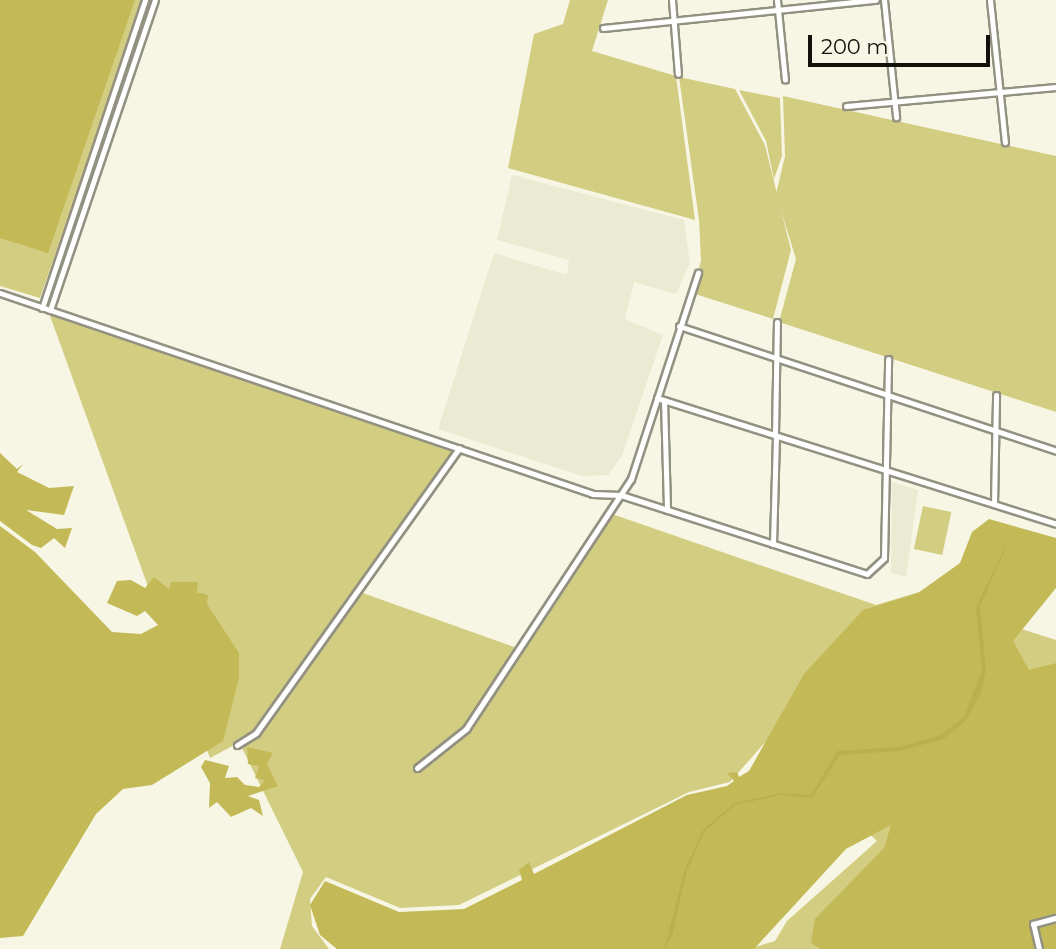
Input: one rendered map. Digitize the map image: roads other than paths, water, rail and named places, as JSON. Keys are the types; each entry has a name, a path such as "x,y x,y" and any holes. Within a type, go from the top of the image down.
{"street":[{"path":"41,308 145,0"},
{"path":"50,310 155,0"},
{"path":"672,0 678,74"},
{"path":"777,0 785,80"},
{"path":"604,28 876,0"},
{"path":"884,0 896,117"},
{"path":"990,0 1005,142"},
{"path":"846,106 1056,87"},
{"path":"417,768 466,729 621,495 661,399 679,326 698,274"},
{"path":"0,293 593,494 621,495 872,575 884,558 888,359"},
{"path":"773,544 777,322"},
{"path":"679,326 1056,451"},
{"path":"994,504 996,395"},
{"path":"661,399 1056,524"},
{"path":"661,399 667,510"},
{"path":"237,745 256,733 459,448"},
{"path":"1039,949 1032,924 1056,918"}]}
